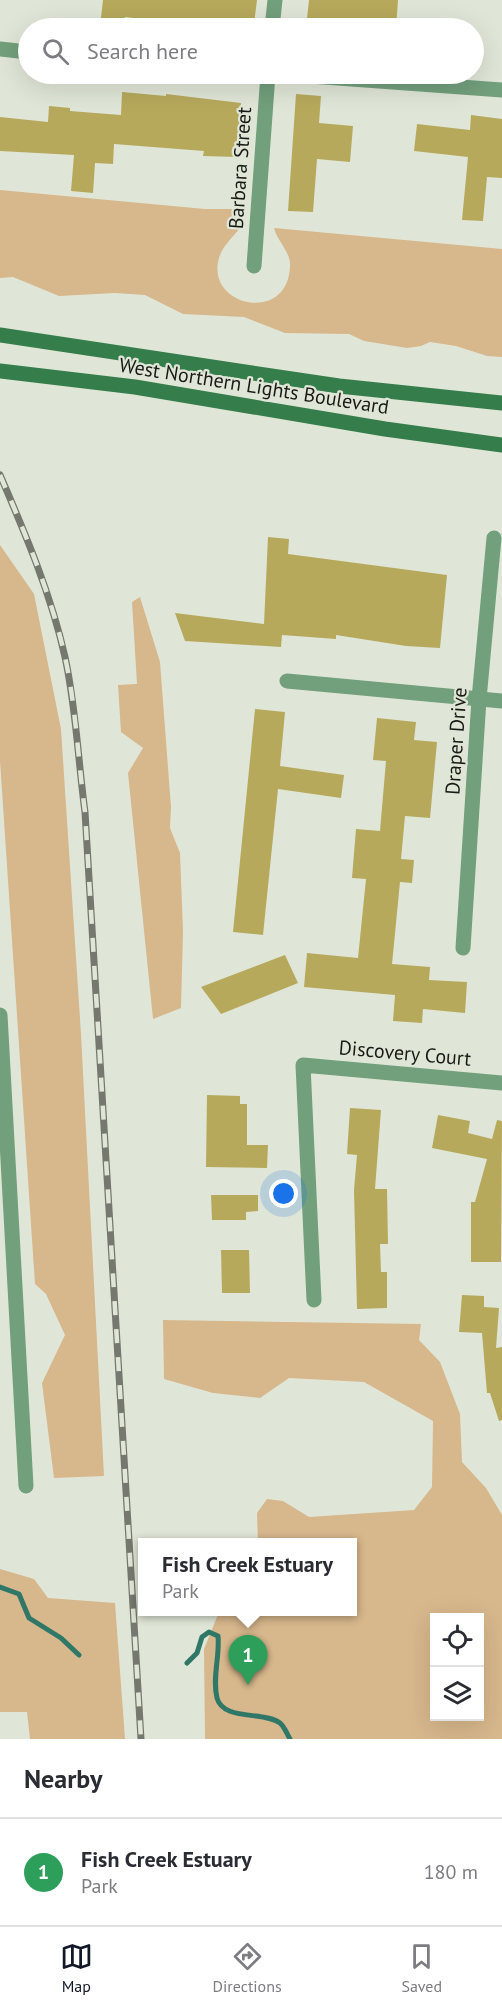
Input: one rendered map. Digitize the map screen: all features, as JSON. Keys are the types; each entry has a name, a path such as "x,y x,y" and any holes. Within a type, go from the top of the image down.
{"main road":[{"name":"West Northern Lights Boulevard","path":"0,335 339,386 502,403"},
{"name":"West Northern Lights Boulevard","path":"0,371 135,387 373,427 502,445"}],"street":[{"path":"273,18 275,0"},
{"path":"0,49 18,51"},
{"name":"Barbara Street","path":"254,266 267,84"},
{"path":"420,84 502,90"},
{"name":"Draper Drive","path":"463,948 479,699 494,538"},
{"path":"287,681 502,701"},
{"path":"0,1016 26,1486"},
{"name":"Discovery Court","path":"314,1300 303,1065 502,1083"}],"shaded area":[{"path":"0,190 205,209 243,209 243,224 221,253 218,275 224,288 235,297 248,302 263,302 276,296 286,285 290,261 274,228 502,249 502,357 487,356 456,346 430,342 407,348 364,341 349,334 285,333 244,317 183,314 145,295 115,293 59,296 13,277 0,278"},
{"path":"0,545 34,594 61,729 81,1034 104,1476 54,1478 42,1383 65,1335 46,1294 35,1284 0,761"},
{"path":"140,597 160,662 171,807 170,828 180,853 183,931 181,1008 153,1019 128,773 143,748 121,732 118,685 137,684 132,602"},
{"path":"163,1320 421,1324 419,1340 440,1362 460,1414 462,1462 486,1488 502,1515 502,1739 205,1739 204,1649 217,1616 357,1616 357,1538 258,1538 257,1513 267,1499 283,1501 309,1517 414,1510 432,1487 433,1421 364,1382 289,1378 260,1398 213,1393 164,1379"},
{"path":"0,1569 34,1579 48,1598 115,1603 125,1739 30,1739 27,1712 0,1712"}],"building":[{"path":"103,0 257,0 255,18 101,18"},
{"path":"309,0 398,0 397,18 307,18"},
{"path":"122,92 166,96 166,94 241,103 236,157 203,156 204,151 114,144 113,164 95,163 93,193 71,191 74,155 0,151 0,117 48,122 49,106 70,108 70,111 121,115"},
{"path":"296,94 321,96 319,123 353,126 350,162 317,159 313,212 288,211"},
{"path":"471,115 502,119 502,178 487,177 483,221 462,220 468,157 414,151 417,124 470,130"},
{"path":"268,537 289,539 288,554 447,575 440,648 406,646 336,635 336,639 282,635 281,647 185,641 175,613 264,624"},
{"path":"255,709 285,712 280,766 344,775 341,798 278,789 263,935 233,932"},
{"path":"377,718 416,722 414,740 437,742 430,818 405,816 401,859 414,860 412,883 400,882 392,964 430,967 429,980 467,982 465,1013 423,1009 422,1023 393,1021 395,995 304,987 307,953 358,958 366,879 352,878 356,829 380,831 386,761 373,760"},
{"path":"285,955 298,983 221,1014 201,987"},
{"path":"207,1095 240,1096 240,1104 247,1104 247,1145 268,1145 267,1168 206,1167"},
{"path":"350,1108 381,1110 375,1189 387,1189 388,1244 380,1244 381,1272 387,1272 387,1308 357,1309 354,1190 357,1155 347,1154"},
{"path":"438,1115 470,1121 468,1133 492,1139 497,1120 502,1121 501,1262 471,1262 471,1202 475,1202 487,1159 432,1148"},
{"path":"211,1195 258,1195 258,1211 246,1212 246,1220 212,1220"},
{"path":"221,1250 249,1250 250,1293 222,1293"},
{"path":"462,1295 484,1296 484,1307 499,1308 496,1348 502,1347 502,1420 499,1421 490,1393 487,1393 482,1333 459,1332"}],"waterway":[{"path":"0,1587 19,1594 29,1618 61,1638 79,1655"},
{"path":"187,1663 197,1653 202,1637 209,1632 218,1636 215,1682 217,1698 221,1705 235,1713 273,1719 281,1724 290,1739"}],"railway":[{"path":"0,475 28,541 59,633 69,676 77,734 85,812 141,1739"}],"place":[{"name":"Fish Creek Estuary","path":"248,1685"}]}
